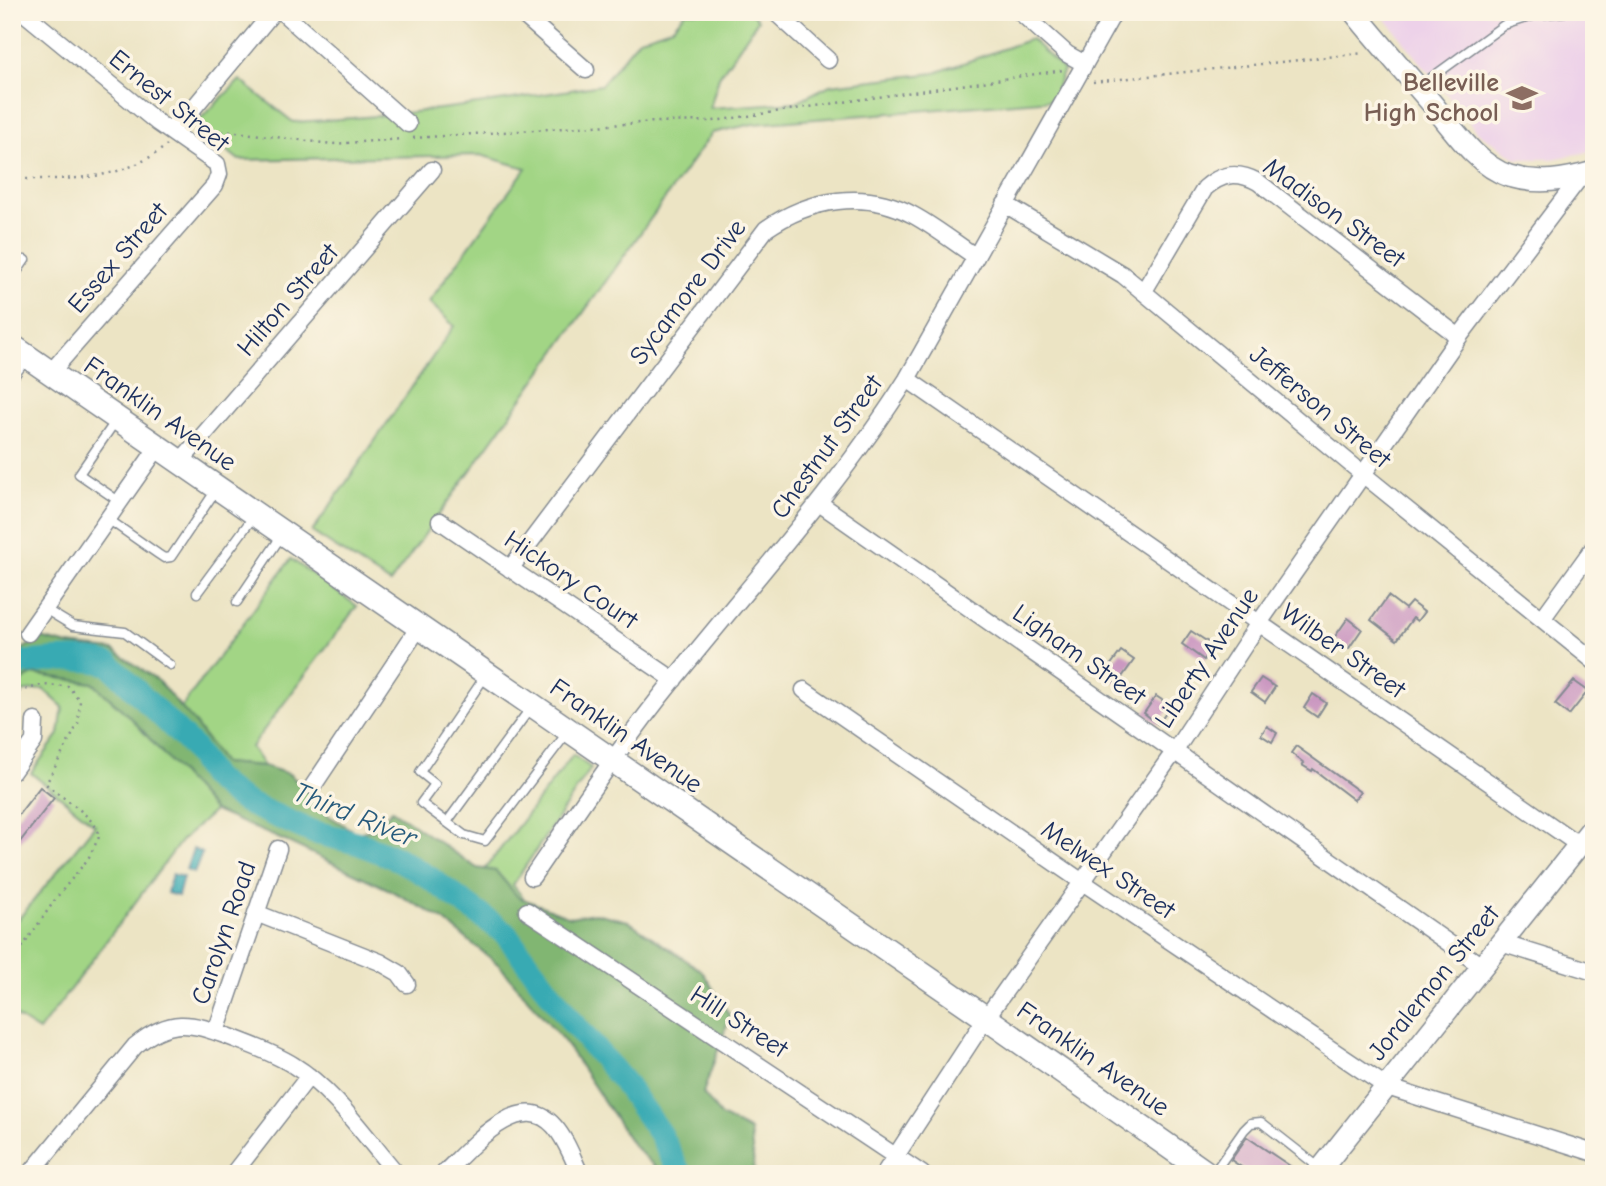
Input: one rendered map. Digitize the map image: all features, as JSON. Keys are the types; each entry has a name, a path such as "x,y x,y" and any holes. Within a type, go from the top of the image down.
{"main road":[{"name":"Franklin Avenue","path":"16,358 51,372 218,487 986,1018 1195,1170"}],"street":[{"name":"Ernest Street","path":"23,12 120,92 216,164 219,174"},
{"path":"174,132 273,12"},
{"path":"282,12 408,124"},
{"path":"520,12 586,70"},
{"path":"775,12 828,60"},
{"path":"1020,12 1081,70"},
{"name":"Chestnut Street","path":"532,877 611,760 873,433 1114,12"},
{"path":"1354,12 1466,143 1490,166 1508,176 1535,181 1563,181 1587,174"},
{"name":"Hilton Street","path":"180,462 432,170"},
{"name":"Essex Street","path":"51,372 215,185 219,174"},
{"name":"Madison Street","path":"1144,291 1205,188 1225,175 1237,174 1258,182 1459,337"},
{"name":"Liberty Avenue","path":"884,1174 986,1018 1174,752 1259,623 1459,337 1587,174"},
{"name":"Sycamore Drive","path":"510,569 765,229 803,208 823,203 845,200 873,202 913,215 976,257"},
{"name":"Jefferson Street","path":"1006,204 1123,275 1144,291 1364,475 1594,661"},
{"name":"Wilber Street","path":"906,379 1579,845"},
{"path":"28,633 158,447"},
{"name":"Ligham Street","path":"819,503 1483,967"},
{"name":"Hickory Court","path":"440,521 674,680"},
{"path":"1542,620 1594,547"},
{"path":"313,786 419,627"},
{"name":"Melwex Street","path":"804,690 1387,1087 1594,1153"},
{"path":"12,772 34,741 35,721"},
{"name":"Joralemon Street","path":"1320,1172 1594,826"},
{"name":"Carolyn Road","path":"30,1174 135,1045 152,1032 170,1026 188,1025 216,1032 278,849"},
{"name":"Hill Street","path":"527,911 922,1174"},
{"path":"256,913 380,962 399,973 407,984"},
{"path":"1501,943 1594,972"},
{"path":"216,1032 273,1054 309,1076 324,1089 397,1174"},
{"path":"233,1174 309,1076"},
{"path":"443,1174 501,1121 520,1114 533,1114 554,1126 580,1174"}],"lane":[{"path":"1418,88 1504,25 1535,15 1564,12"},
{"path":"12,279 25,260"},
{"path":"117,418 79,474 120,502"},
{"path":"108,519 163,558 171,557 218,487"},
{"path":"197,593 255,514"},
{"path":"237,601 283,533"},
{"path":"45,609 73,626 125,632 170,665"},
{"path":"487,674 420,772 435,784 421,803 464,835 485,841 569,731"},
{"path":"447,822 533,706"},
{"path":"1213,1174 1244,1129 1251,1123 1261,1122 1320,1172"}],"path":[{"path":"12,179 87,179 125,168 159,151 174,132 236,132 332,144 655,122 713,121 1064,70 1081,70 1094,82 1385,51"},
{"path":"12,694 41,685 68,686 80,701 78,724 46,783 88,818 100,835 88,859 57,897 12,962"}],"shaded area":[{"name":"Belleville High School","path":"1380,12 1594,12 1594,151 1553,159 1517,159 1476,131"}],"green space":[{"path":"686,12 750,12 758,20 719,77 710,108 796,102 830,85 935,73 1031,39 1064,70 1052,100 753,124 712,133 390,583 312,532 454,326 429,302 526,168 480,155 239,160 194,125 240,80 293,122 448,108 601,85 639,39 673,27"},
{"path":"291,559 357,606 251,747 264,766 223,763 181,708"},
{"path":"41,638 68,645 113,650 157,680 194,722 223,763 264,766 289,774 313,795 329,816 357,833 374,829 392,810 477,868 496,871 518,897 570,917 595,913 628,921 702,971 730,1016 703,1093 721,1116 750,1131 755,1174 660,1174 633,1145 564,1041 499,965 441,918 390,890 214,811 133,720 93,683 32,674 12,690 12,655"},
{"path":"32,674 93,683 133,720 214,811 182,840 39,1031 12,1014 12,927 95,825 31,773 59,734 63,707 43,689 12,693 12,690"},
{"path":"573,755 591,768 513,885 524,899 509,914 471,887"}],"water":[{"path":"193,849 202,853 194,873 186,870"},
{"path":"172,874 183,877 178,896 167,893"}],"building":[{"path":"1388,596 1405,609 1411,602 1424,612 1417,621 1413,618 1397,640 1371,620"},
{"path":"1348,618 1362,629 1349,648 1334,638"},
{"path":"1191,631 1214,646 1204,660 1182,644"},
{"path":"1121,651 1134,660 1117,684 1104,674"},
{"path":"1261,678 1275,687 1265,702 1251,692"},
{"path":"1574,681 1588,691 1569,715 1555,704"},
{"path":"1313,694 1326,703 1317,717 1304,708"},
{"path":"1156,696 1171,706 1158,724 1144,713"},
{"path":"1267,726 1277,733 1272,742 1261,735"},
{"path":"1296,746 1360,792 1354,800 1313,769 1312,771 1302,765 1304,763 1291,753"},
{"path":"40,787 54,798 12,852 12,823"},
{"path":"1247,1137 1290,1166 1284,1174 1252,1174 1231,1160"}],"waterway":[{"name":"Third River","path":"12,668 18,663 64,660 109,664 193,747 212,777 233,794 251,805 313,832 358,843 398,859 427,876 505,933 573,1023 623,1081 660,1134 680,1174"}],"place":[{"name":"Belleville High School","path":"1522,98"}]}
